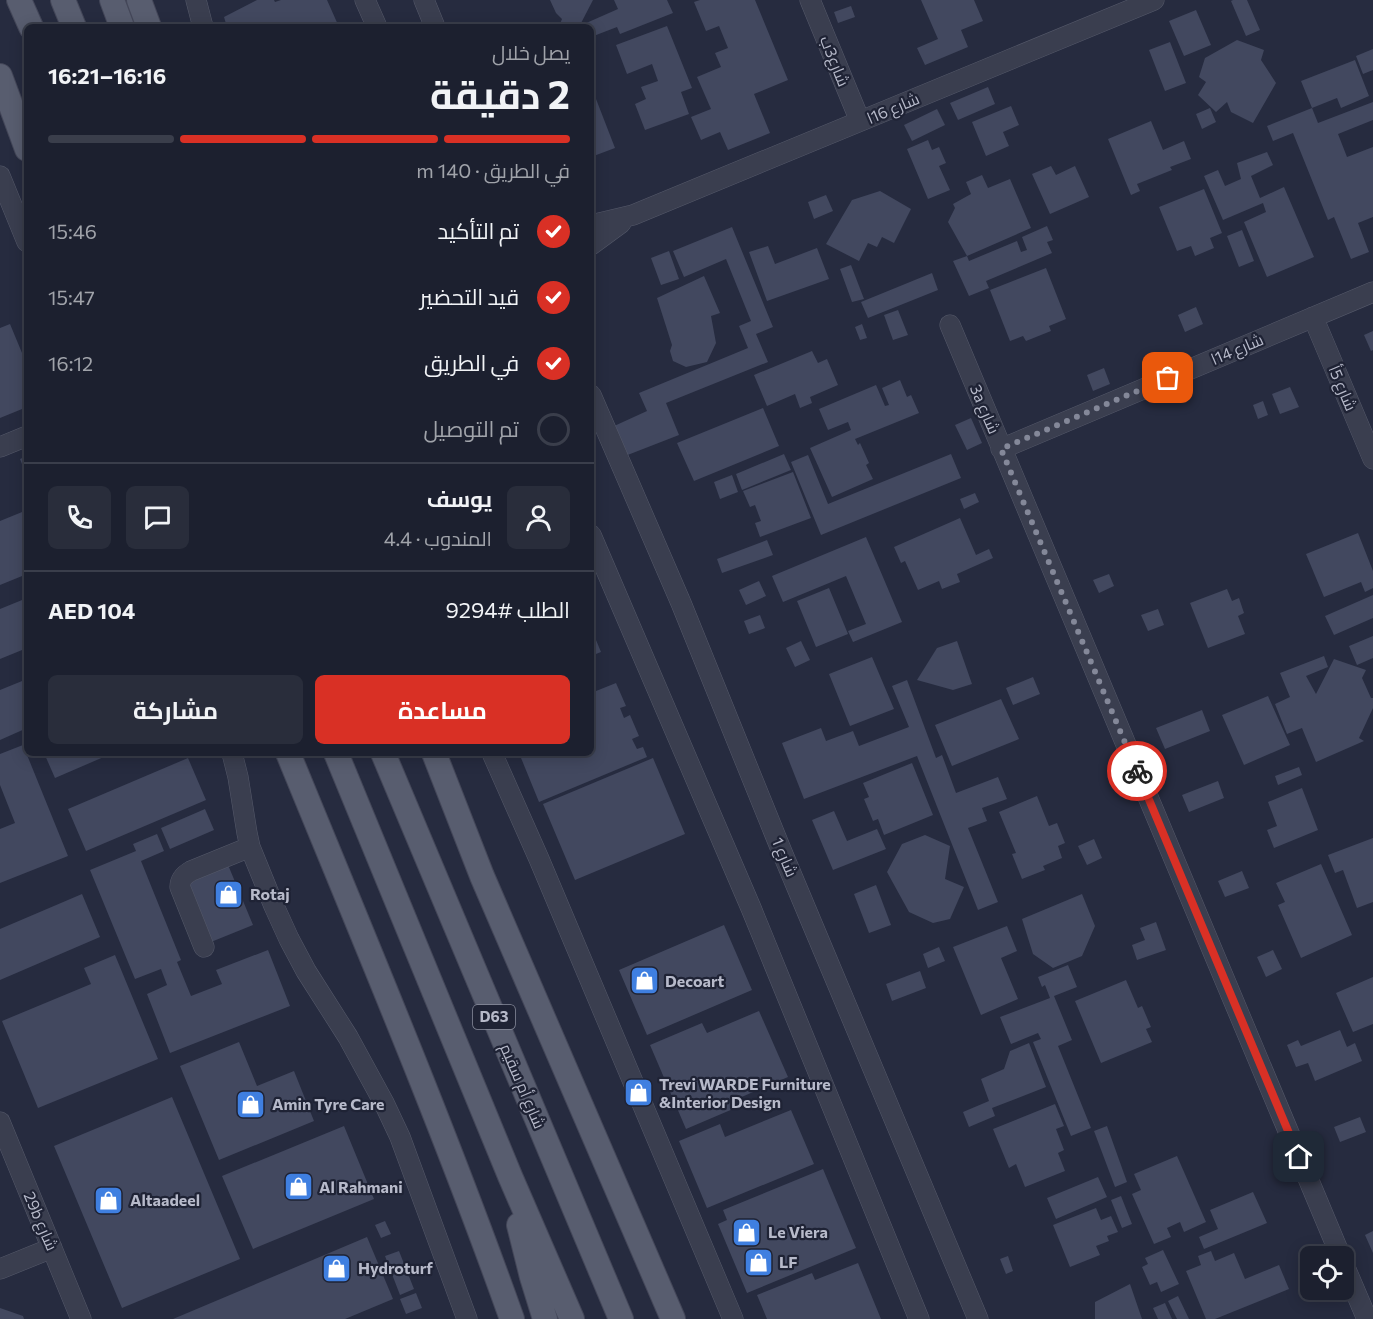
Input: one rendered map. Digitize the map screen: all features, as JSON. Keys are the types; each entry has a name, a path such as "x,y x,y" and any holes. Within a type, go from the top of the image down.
{"main road":[{"path":"19,0 30,24"},
{"path":"63,0 73,24"},
{"path":"112,0 121,24"},
{"path":"140,0 148,24"},
{"path":"0,57 24,104"},
{"path":"0,76 24,141"},
{"path":"289,756 420,1074 512,1319"},
{"name":"D63","path":"337,756 510,1176 572,1319"},
{"name":"شارع أم سقيم","path":"384,756 621,1319"},
{"path":"435,756 482,876 673,1319"},
{"path":"510,1176 532,1277 545,1319"},
{"path":"605,1280 635,1319"}],"street":[{"path":"196,0 202,24"},
{"path":"365,0 376,24"},
{"path":"424,0 434,24"},
{"name":"شارع3ب","path":"810,0 860,122"},
{"name":"شارع 16ا","path":"594,224 633,215 1154,0"},
{"path":"0,176 24,235"},
{"name":"شارع 16ا","path":"594,243 633,215"},
{"name":"شارع 14ا","path":"1001,449 1373,292"},
{"name":"شارع 5أ","path":"1313,317 1373,459"},
{"name":"3a شارع","path":"950,325 1336,1246"},
{"name":"شارع 1","path":"594,405 681,603 782,852 978,1319"},
{"path":"0,447 24,436"},
{"path":"594,542 747,899 919,1319"},
{"path":"233,756 250,847 289,939 367,1070 400,1137 460,1317"},
{"path":"493,756 733,1319"},
{"path":"204,947 180,887 181,879 191,871 250,847"},
{"name":"29b شارع","path":"0,1122 81,1319"},
{"path":"0,1269 52,1248"},
{"path":"1354,1288 1367,1319"}],"building":[{"path":"257,0 274,0 275,2 327,0 338,24 226,24 224,17"},
{"path":"550,0 593,0 581,24 560,24 562,19 556,13"},
{"path":"614,0 667,0 673,13 620,34 617,27 594,36 594,24 584,24 618,9"},
{"path":"700,0 755,0 788,80 754,94 770,133 728,150 720,132 701,140 691,117 711,109 697,77 721,67 715,53 728,48 719,26 706,31 694,2"},
{"path":"921,0 974,0 983,21 961,30 968,47 925,65 917,48 938,39"},
{"path":"1247,0 1260,30 1246,36 1231,1"},
{"path":"851,6 855,17 838,23 834,12"},
{"path":"1196,10 1211,45 1184,56 1169,21"},
{"path":"667,26 692,88 681,92 689,114 645,130 635,104 646,99 641,87 658,81 652,64 627,74 616,45"},
{"path":"1237,40 1264,50 1261,60 1276,83 1253,123 1231,112 1227,102 1216,112 1198,95 1206,82 1199,77 1205,58"},
{"path":"1170,42 1186,83 1165,91 1149,50"},
{"path":"1373,49 1373,70 1363,74 1356,56"},
{"path":"1355,60 1369,96 1341,108 1337,98 1312,108 1301,81"},
{"path":"988,87 995,104 958,120 950,103"},
{"path":"594,94 615,148 594,156"},
{"path":"1373,102 1373,120 1338,134 1347,157 1373,147 1373,217 1358,223 1369,252 1351,259 1334,217 1328,220 1293,133 1273,141 1267,126 1312,108 1318,123"},
{"path":"1011,106 1019,125 1003,132 1009,146 986,156 972,122"},
{"path":"1210,108 1216,122 1202,129 1196,114"},
{"path":"937,109 945,125 912,141 904,125"},
{"path":"1151,121 1163,150 1184,141 1191,159 1170,167 1172,170 1137,184 1140,191 1131,195 1108,139"},
{"path":"928,140 932,150 939,147 946,163 939,166 950,190 928,199 907,149"},
{"path":"1267,152 1273,165 1251,176 1260,198 1284,187 1314,257 1267,277 1244,222 1266,212 1263,203 1223,220 1204,176 1218,170 1225,186 1241,179 1237,163"},
{"path":"1051,166 1056,175 1075,166 1089,197 1050,214 1032,174"},
{"path":"982,175 988,188 1010,179 1031,228 967,256 948,222 955,208 953,204 971,194 966,182"},
{"path":"1204,189 1222,233 1210,238 1214,248 1195,256 1191,246 1177,251 1159,207"},
{"path":"880,191 911,209 894,243 882,237 877,247 868,243 859,261 826,244 852,200"},
{"path":"826,195 833,211 814,219 808,202"},
{"path":"1047,226 1053,240 1047,242 1052,253 986,281 989,288 969,296 953,261 967,256 969,261 1017,241 1021,252 1027,250 1022,237"},
{"path":"732,227 773,327 756,334 768,362 666,403 679,435 625,456 612,427 647,411 639,393 748,348 739,326 751,321 726,259 684,277 673,251"},
{"path":"1242,230 1254,261 1239,267 1227,236"},
{"path":"768,246 775,264 817,248 829,279 767,301 749,252"},
{"path":"669,251 679,279 661,285 651,258"},
{"path":"851,265 864,299 852,302 840,269"},
{"path":"1046,268 1066,319 1049,326 1051,331 1026,341 1023,336 1010,341 990,290"},
{"path":"932,273 938,290 868,318 861,302"},
{"path":"704,276 720,313 711,316 716,343 707,362 686,367 673,361 670,351 672,345 657,298"},
{"path":"1196,307 1203,324 1185,332 1178,315"},
{"path":"898,310 908,335 893,340 884,315"},
{"path":"10,324 24,358 24,408 0,418 0,328"},
{"path":"862,324 867,338 860,340 855,327"},
{"path":"1373,331 1373,350 1371,351 1364,335"},
{"path":"812,351 818,363 827,359 838,385 810,397 812,403 800,408 795,394 767,406 754,375"},
{"path":"1104,368 1110,384 1093,391 1087,375"},
{"path":"900,380 907,397 911,395 919,413 855,439 858,445 860,443 869,463 866,465 873,479 832,497 810,448 851,430 848,422 828,430 819,409 876,385 885,406 889,405 882,388"},
{"path":"1290,387 1299,407 1280,414 1272,394"},
{"path":"1263,401 1268,415 1258,419 1253,405"},
{"path":"763,408 779,446 694,481 677,443"},
{"path":"971,418 982,443 967,450 955,425"},
{"path":"784,454 791,470 742,490 736,474"},
{"path":"951,454 961,478 821,535 791,462 808,455 828,504"},
{"path":"24,457 24,469 20,459"},
{"path":"793,472 811,518 760,537 755,523 761,521 755,505 750,507 743,491"},
{"path":"732,475 738,492 720,499 714,482"},
{"path":"975,493 979,502 964,509 960,499"},
{"path":"24,511 24,575 0,585 0,521"},
{"path":"960,518 976,555 989,549 993,558 957,574 960,582 942,589 939,581 918,590 905,561 901,563 894,547"},
{"path":"1358,533 1373,571 1373,588 1365,592 1361,582 1324,597 1306,554"},
{"path":"866,537 902,622 853,642 848,631 866,624 846,576 783,602 772,576"},
{"path":"767,540 773,555 722,573 717,559"},
{"path":"1109,574 1114,586 1099,593 1093,580"},
{"path":"759,581 766,596 746,605 739,590"},
{"path":"829,588 848,634 816,647 797,601"},
{"path":"1227,589 1232,601 1239,598 1244,613 1238,616 1245,634 1208,648 1190,603"},
{"path":"1373,595 1373,618 1334,635 1325,616"},
{"path":"24,599 24,649 0,659 0,609"},
{"path":"1158,609 1164,625 1148,631 1141,615"},
{"path":"760,615 765,628 749,634 744,621"},
{"path":"594,635 601,652 594,655"},
{"path":"1373,636 1373,658 1357,665 1349,646"},
{"path":"801,641 810,660 795,667 786,648"},
{"path":"957,641 972,684 953,690 917,680 937,648"},
{"path":"1324,656 1328,667 1306,676 1316,694 1334,659 1366,670 1362,678 1373,698 1373,708 1359,738 1364,741 1316,762 1302,728 1287,734 1275,704 1290,697 1280,673"},
{"path":"872,657 894,709 850,726 829,674"},
{"path":"1033,677 1040,694 1013,705 1006,688"},
{"path":"24,680 24,729 0,740 0,690"},
{"path":"907,680 936,758 942,755 956,793 998,777 1007,799 982,808 987,821 968,828 998,902 978,910 917,756 804,799 782,743 821,728 826,741 853,731 859,746 909,727 892,686"},
{"path":"616,683 626,706 620,708 624,718 630,715 639,736 632,739 637,749 643,747 647,757 539,802 520,756 594,756 594,692"},
{"path":"1268,696 1290,745 1244,765 1222,715"},
{"path":"1001,699 1019,739 952,766 935,725"},
{"path":"1202,710 1210,731 1165,749 1156,728"},
{"path":"23,745 24,756 27,756 68,856 0,883 0,829 15,823 0,785 0,754"},
{"path":"45,756 106,756 55,778"},
{"path":"188,758 206,800 86,851 68,809"},
{"path":"653,758 685,834 575,880 543,804"},
{"path":"912,763 933,815 884,835 878,819 873,821 864,799 869,797 863,783"},
{"path":"1299,767 1302,775 1278,785 1275,776"},
{"path":"1218,781 1224,798 1189,812 1182,795"},
{"path":"1302,788 1318,830 1274,848 1267,830 1277,826 1268,802"},
{"path":"1037,796 1049,826 1057,823 1065,843 1058,846 1062,858 1043,866 1045,870 1022,879 1012,854 1016,853 999,812"},
{"path":"205,809 214,830 170,849 161,828"},
{"path":"834,811 847,841 877,829 886,849 833,870 812,820"},
{"path":"157,834 164,851 141,861 181,960 177,962 191,996 222,984 216,970 268,950 290,1006 170,1053 147,994 167,985 161,969 135,979 90,870 136,851 133,844"},
{"path":"925,835 950,846 945,879 964,887 950,919 933,923 909,912 887,872 902,844"},
{"path":"1373,838 1373,902 1357,908 1343,870 1335,873 1328,855"},
{"path":"1094,839 1102,858 1087,865 1078,846"},
{"path":"226,860 253,925 211,942 184,877"},
{"path":"1321,864 1352,935 1301,958 1278,905 1285,902 1276,883"},
{"path":"1242,871 1249,888 1225,897 1218,881"},
{"path":"876,885 891,925 869,933 854,894"},
{"path":"82,894 100,937 0,980 0,929"},
{"path":"1082,894 1095,926 1082,956 1053,968 1033,954 1022,919"},
{"path":"1156,922 1166,950 1137,960 1132,945 1145,940 1140,928"},
{"path":"724,925 752,990 647,1035 619,970"},
{"path":"1007,926 1017,951 1001,958 1018,999 981,1015 953,947"},
{"path":"939,947 945,961 928,968 923,954"},
{"path":"1273,950 1282,969 1266,977 1257,957"},
{"path":"115,955 158,1059 38,1108 2,1021 91,984 84,968"},
{"path":"1068,965 1077,987 1054,996 1072,1040 1058,1046 1091,1128 1071,1136 1033,1042 1041,1039 1038,1033 1011,1044 1000,1017 1050,998 1045,985 1042,987 1038,977"},
{"path":"920,971 926,988 892,1001 886,984"},
{"path":"1373,977 1373,1024 1353,1032 1336,993"},
{"path":"1126,980 1138,1008 1142,1006 1151,1027 1146,1029 1152,1042 1101,1063 1075,1001"},
{"path":"759,1011 788,1077 737,1099 740,1106 686,1129 650,1045 702,1023 707,1033"},
{"path":"1340,1030 1347,1047 1355,1043 1362,1061 1315,1081 1308,1063 1296,1067 1287,1045 1298,1040 1301,1046"},
{"name":"Amin Tyre Care","path":"239,1042 257,1086 294,1071 314,1121 219,1160 180,1066"},
{"path":"1029,1043 1046,1087 992,1108 995,1116 969,1127 963,1112 989,1101 981,1079 1004,1069 1010,1051"},
{"path":"172,1097 240,1259 122,1308 54,1146"},
{"path":"1055,1104 1064,1126 1056,1129 1064,1150 1058,1153 1065,1171 1025,1187 1016,1164 1009,1168 993,1129"},
{"path":"791,1110 814,1164 707,1208 679,1141 720,1124 725,1137"},
{"path":"1360,1117 1366,1132 1340,1142 1334,1127"},
{"name":"Al Rahmani","path":"344,1126 374,1199 253,1249 222,1176"},
{"path":"1107,1126 1127,1182 1115,1187 1094,1131"},
{"path":"1177,1156 1206,1222 1184,1232 1180,1222 1167,1228 1171,1237 1154,1244 1132,1194 1141,1190 1134,1174"},
{"path":"823,1169 856,1248 747,1293 718,1224 727,1220 723,1210"},
{"path":"1098,1177 1107,1197 1056,1219 1047,1198"},
{"path":"1253,1192 1267,1223 1204,1249 1199,1237 1218,1229 1210,1210"},
{"path":"1121,1196 1132,1224 1122,1228 1111,1200"},
{"path":"1096,1208 1101,1220 1111,1216 1118,1232 1107,1236 1109,1241 1096,1246 1100,1255 1070,1267 1053,1225"},
{"path":"385,1221 391,1234 381,1238 375,1225"},
{"path":"1373,1231 1373,1253 1365,1235"},
{"name":"Hydroturf","path":"367,1237 393,1299 345,1319 173,1319"},
{"path":"1163,1250 1179,1284 1161,1292 1157,1282 1150,1285 1142,1267 1148,1264 1145,1258"},
{"path":"399,1251 414,1289 400,1295 385,1256"},
{"path":"1211,1251 1215,1261 1234,1253 1245,1279 1279,1265 1289,1289 1215,1319 1206,1319 1186,1271 1201,1265 1198,1256"},
{"path":"1008,1256 1013,1271 1006,1274 1000,1259"},
{"path":"858,1263 881,1319 767,1319 757,1295 812,1273 815,1280"},
{"path":"1130,1284 1142,1319 1095,1319 1095,1302"},
{"path":"416,1293 422,1308 406,1314 400,1299"},
{"path":"1178,1296 1189,1319 1177,1319 1168,1301"},
{"path":"1165,1303 1172,1319 1158,1319 1153,1308"},
{"path":"0,1308 23,1316 24,1319 0,1319"}],"way so far":[{"path":"1137,771 1001,449 1168,378"}],"place":[{"name":"Rotaj","path":"229,894"},
{"name":"Decoart","path":"644,981"},
{"name":"Trevi WARDE Furniture &Interior Design","path":"638,1093"},
{"name":"Amin Tyre Care","path":"251,1104"},
{"name":"Al Rahmani","path":"298,1187"},
{"name":"Altaadeel","path":"109,1200"},
{"name":"Le Viera","path":"747,1232"},
{"name":"LF","path":"758,1262"},
{"name":"Hydroturf","path":"337,1268"}],"route":[{"path":"1137,771 1299,1157"}]}
